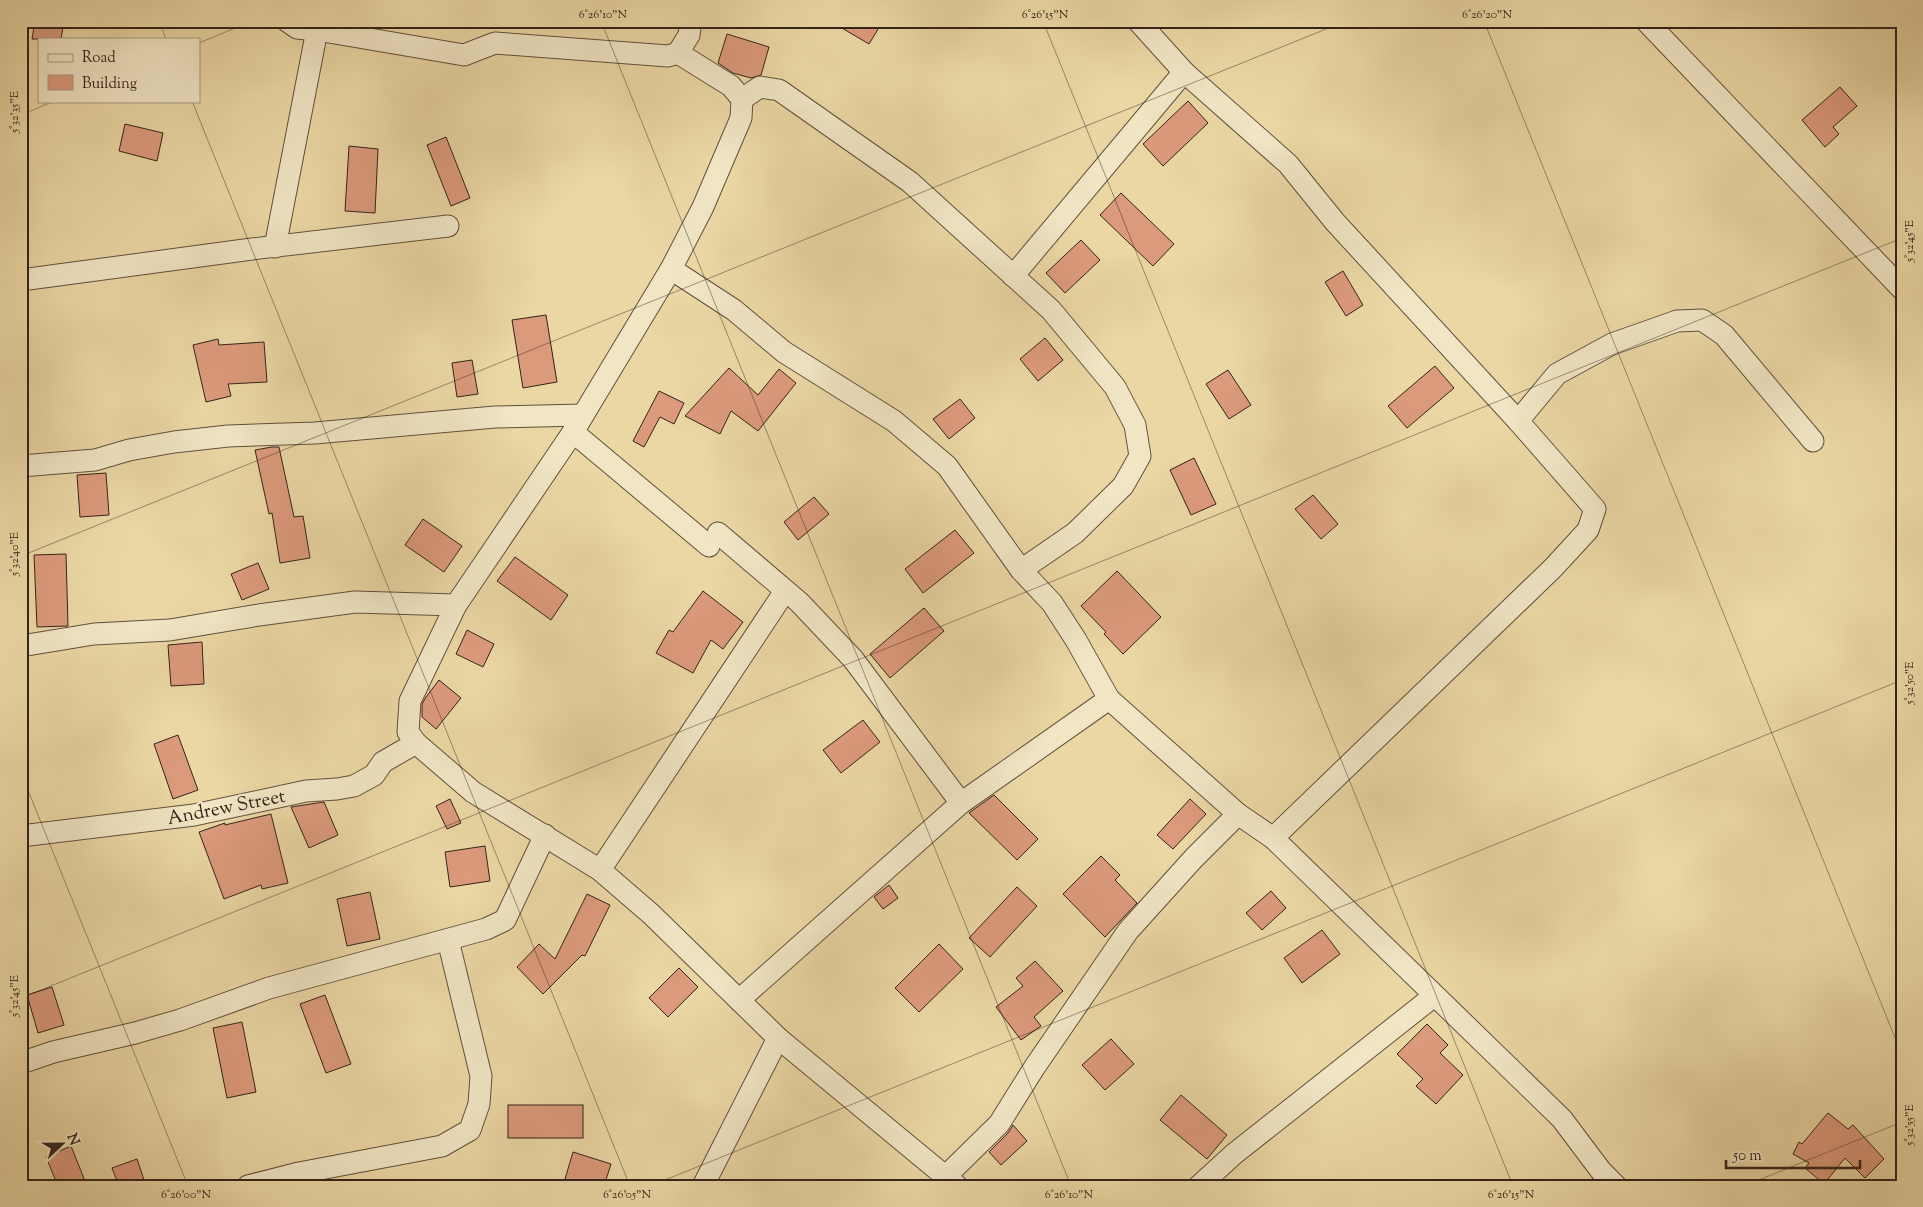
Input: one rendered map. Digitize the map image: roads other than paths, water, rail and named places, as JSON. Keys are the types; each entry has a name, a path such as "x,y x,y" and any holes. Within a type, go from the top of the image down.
{"street":[{"path":"287,21 297,28 318,26 464,55 495,43 668,56 678,53 689,35 691,21"},
{"path":"1138,21 1184,72 1288,164 1335,222 1518,421 1595,509 1588,530 1553,568 1273,838"},
{"path":"1646,21 1902,289"},
{"path":"275,247 318,26"},
{"path":"678,53 731,86 742,99 741,118 704,207 671,269 578,423 456,605 410,701 408,732 416,743 473,792 600,870 651,914 778,1038 952,1181 999,1124 1034,1068 1128,931 1194,858 1238,814"},
{"path":"1013,276 1184,72"},
{"path":"742,99 760,87 778,90 910,182 1051,310 1115,387 1135,425 1140,456 1123,486 1075,533 1021,570"},
{"path":"21,280 448,226"},
{"path":"671,269 734,310 784,352 894,421 947,466 1021,570 1052,603 1076,640 1109,699 1238,814 1273,838 1562,1118 1601,1171 1616,1186"},
{"path":"1518,421 1557,374 1612,344 1677,321 1702,320 1724,335 1813,441"},
{"path":"21,466 95,460 130,450 174,442 228,436 315,433 495,418 578,423 714,540 785,590 853,659 961,803"},
{"path":"600,870 785,590"},
{"path":"21,646 94,634 170,630 259,615 355,602 456,605"},
{"path":"739,1000 961,803 1109,699"},
{"name":"Andrew Street","path":"21,836 194,815 306,791 354,786 374,775 383,762 416,743"},
{"path":"21,1062 53,1052 153,1028 244,996 486,929 505,920 544,835"},
{"path":"248,1186 308,1171 442,1146 470,1130 478,1104 481,1076 448,940"},
{"path":"1199,1186 1234,1154 1434,996"},
{"path":"703,1186 778,1038"}]}
